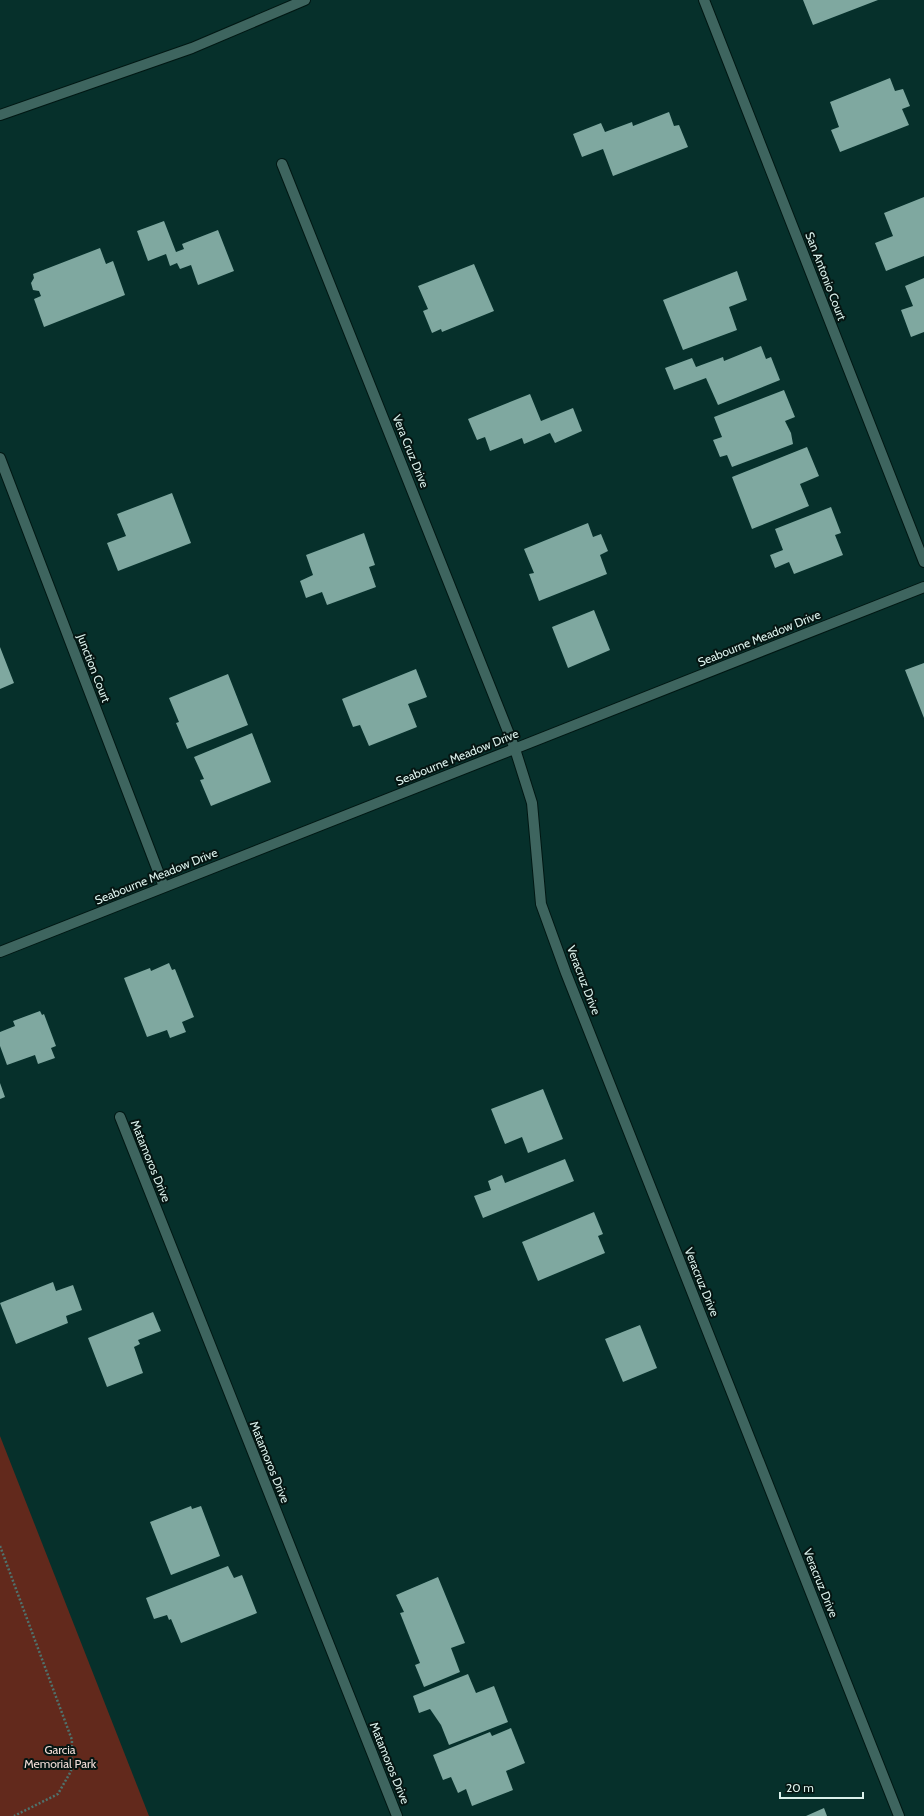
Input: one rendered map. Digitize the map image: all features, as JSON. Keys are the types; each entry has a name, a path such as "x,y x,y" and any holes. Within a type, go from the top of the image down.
{"street":[{"path":"0,115 192,48 305,0"},
{"name":"San Antonio Court","path":"704,0 924,562"},
{"name":"Vera Cruz Drive","path":"282,164 515,749"},
{"name":"Junction Court","path":"0,458 164,887"},
{"name":"Seabourne Meadow Drive","path":"0,952 924,586"},
{"name":"Veracruz Drive","path":"515,749 532,803 541,904 578,1002 899,1816"},
{"name":"Matamoros Drive","path":"120,1117 397,1816"}],"path":[{"path":"0,1546 72,1740 71,1771 58,1794 14,1816"}],"green space":[{"name":"Garcia Memorial Park","path":"0,1436 149,1816 0,1816"}],"building":[{"path":"803,0 878,0 813,25"},
{"path":"890,78 895,91 903,89 910,106 902,109 909,125 840,152 831,130 839,127 830,102"},
{"path":"669,112 674,126 679,125 688,147 613,176 603,149 582,157 573,134 601,123 605,132 632,122 633,126"},
{"path":"924,197 924,256 886,271 875,243 893,236 884,213"},
{"path":"164,221 176,252 184,249 182,244 218,230 234,271 198,285 191,265 180,269 177,263 170,266 166,254 148,261 137,231"},
{"path":"100,248 106,264 113,261 125,295 44,327 34,299 41,296 39,291 33,290 31,283 34,278 33,274"},
{"path":"474,264 494,311 442,332 441,329 432,333 423,311 428,309 418,286"},
{"path":"737,271 747,300 729,307 737,330 683,350 663,300"},
{"path":"924,278 924,332 911,337 901,310 913,306 905,286"},
{"path":"761,346 766,359 771,357 780,380 718,405 706,378 674,390 665,368 692,358 696,367 723,357 724,361"},
{"path":"784,390 795,417 785,421 791,433 793,444 732,467 727,455 720,457 713,440 722,437 714,417"},
{"path":"530,394 541,421 573,408 582,431 555,443 550,433 524,444 522,438 490,451 485,437 477,440 468,419"},
{"path":"807,447 819,476 800,484 809,506 752,529 732,477"},
{"path":"172,493 191,543 118,571 107,543 126,536 117,514"},
{"path":"831,507 841,533 835,535 843,555 794,574 789,562 775,568 770,555 783,550 775,529"},
{"path":"588,523 593,537 601,534 608,551 600,555 607,574 539,601 529,574 534,573 524,549"},
{"path":"364,533 375,565 369,567 376,587 327,605 322,592 306,598 300,581 313,575 306,555"},
{"path":"594,610 610,650 568,668 552,627"},
{"path":"0,647 14,683 0,689"},
{"path":"924,663 924,718 905,670"},
{"path":"416,669 427,697 408,704 417,727 369,746 360,725 353,727 342,699"},
{"path":"228,674 248,725 187,749 176,723 179,722 169,698"},
{"path":"252,733 271,782 211,806 200,780 204,779 194,757"},
{"path":"169,963 172,970 175,969 194,1017 182,1022 186,1032 170,1038 167,1030 147,1037 124,978 150,968 151,971"},
{"path":"40,1011 42,1015 44,1014 56,1046 51,1048 55,1058 38,1064 35,1055 7,1065 0,1046 0,1032 15,1026 13,1021"},
{"path":"0,1083 5,1097 0,1099"},
{"path":"543,1089 563,1139 528,1153 522,1137 505,1144 491,1109"},
{"path":"565,1159 574,1181 483,1218 474,1196 491,1190 488,1181 502,1175 505,1183"},
{"path":"594,1212 603,1234 598,1236 605,1253 538,1281 522,1242"},
{"path":"53,1282 56,1291 73,1285 82,1310 66,1316 68,1323 16,1344 0,1303"},
{"path":"153,1312 161,1331 138,1340 140,1344 134,1347 143,1373 107,1387 88,1338"},
{"path":"640,1325 657,1368 623,1382 605,1339"},
{"path":"191,1506 192,1509 201,1506 220,1556 171,1575 150,1522"},
{"path":"228,1566 234,1578 242,1575 257,1613 181,1643 171,1619 169,1620 167,1615 154,1619 146,1598"},
{"path":"438,1577 465,1643 451,1648 460,1672 424,1687 415,1665 420,1663 400,1613 404,1612 396,1595"},
{"path":"468,1674 476,1693 494,1686 508,1722 449,1745 441,1725 430,1709 419,1713 413,1696"},
{"path":"511,1728 525,1763 506,1771 513,1790 472,1806 466,1789 458,1793 451,1777 443,1780 433,1755 490,1732 492,1736"},
{"path":"824,1808 827,1816 806,1816"}]}
